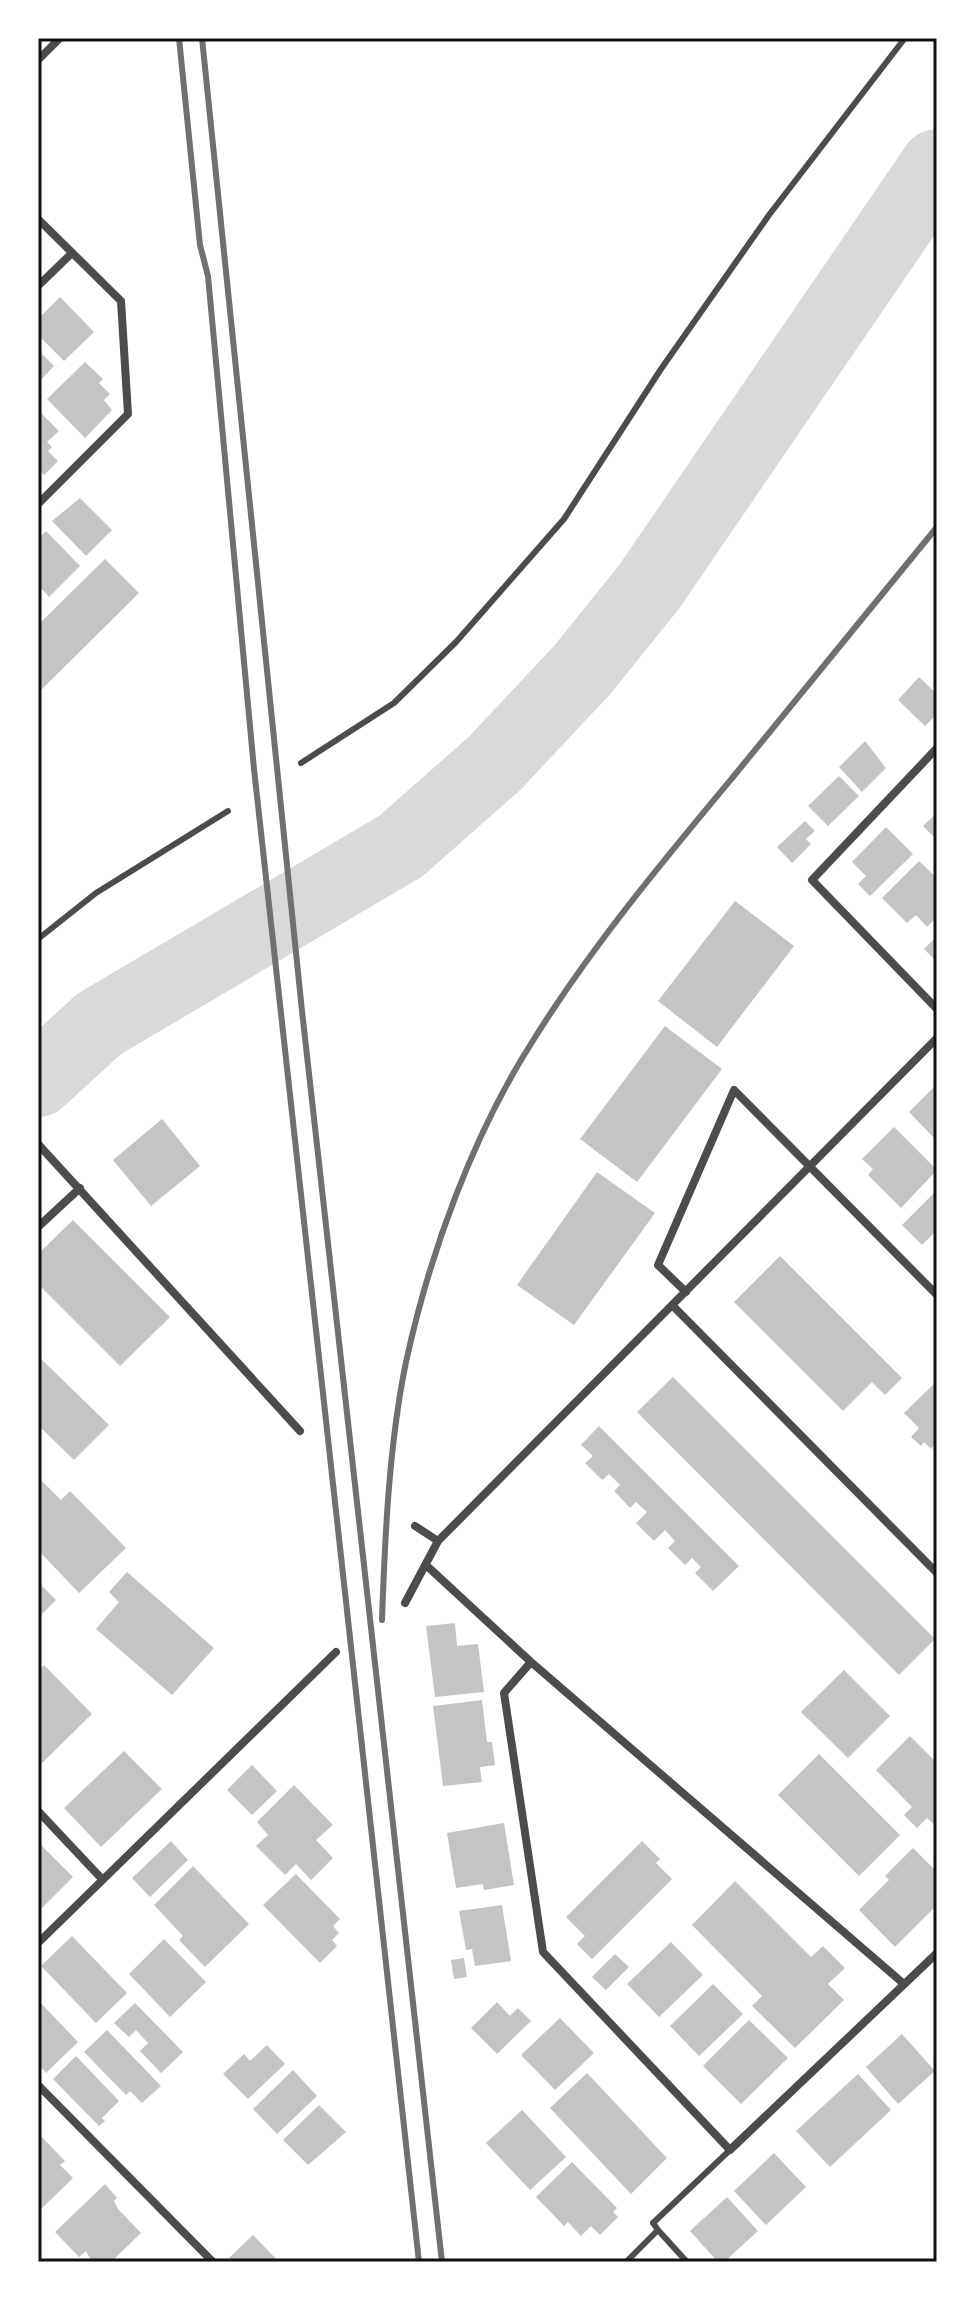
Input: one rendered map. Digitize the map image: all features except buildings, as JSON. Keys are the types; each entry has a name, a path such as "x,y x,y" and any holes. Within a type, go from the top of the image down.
{"street":[{"path":"38,60 60,38"},
{"path":"38,219 121,301 128,414 38,504"},
{"path":"38,286 72,253"},
{"path":"937,748 812,880 937,1009"},
{"path":"405,1603 438,1541 937,1038"},
{"path":"686,1292 658,1265 734,1090 937,1295"},
{"path":"38,1144 300,1431"},
{"path":"38,1227 80,1188"},
{"path":"673,1306 937,1573"},
{"path":"415,1526 438,1541"},
{"path":"427,1566 531,1662 904,1984"},
{"path":"38,1943 101,1878 336,1652"},
{"path":"531,1662 504,1693 543,1952 730,2150 937,1953"},
{"path":"38,1811 101,1878"},
{"path":"38,2085 213,2262"}],"lane":[{"path":"301,763 394,703 456,642 564,519 661,369 769,215 905,38"},
{"path":"38,939 96,893 228,811"},
{"path":"687,2262 653,2223 730,2150"},
{"path":"626,2262 658,2230"}],"waterway":[{"path":"38,1080 99,1024 401,846 495,763 583,669 649,587 937,166"}],"railway":[{"path":"179,38 200,245 208,276 254,769 419,2262"},
{"path":"202,38 302,1011 442,2262"},
{"path":"382,1620 392,1458 406,1362 441,1237 492,1114 556,1004 604,937 937,527"}]}
